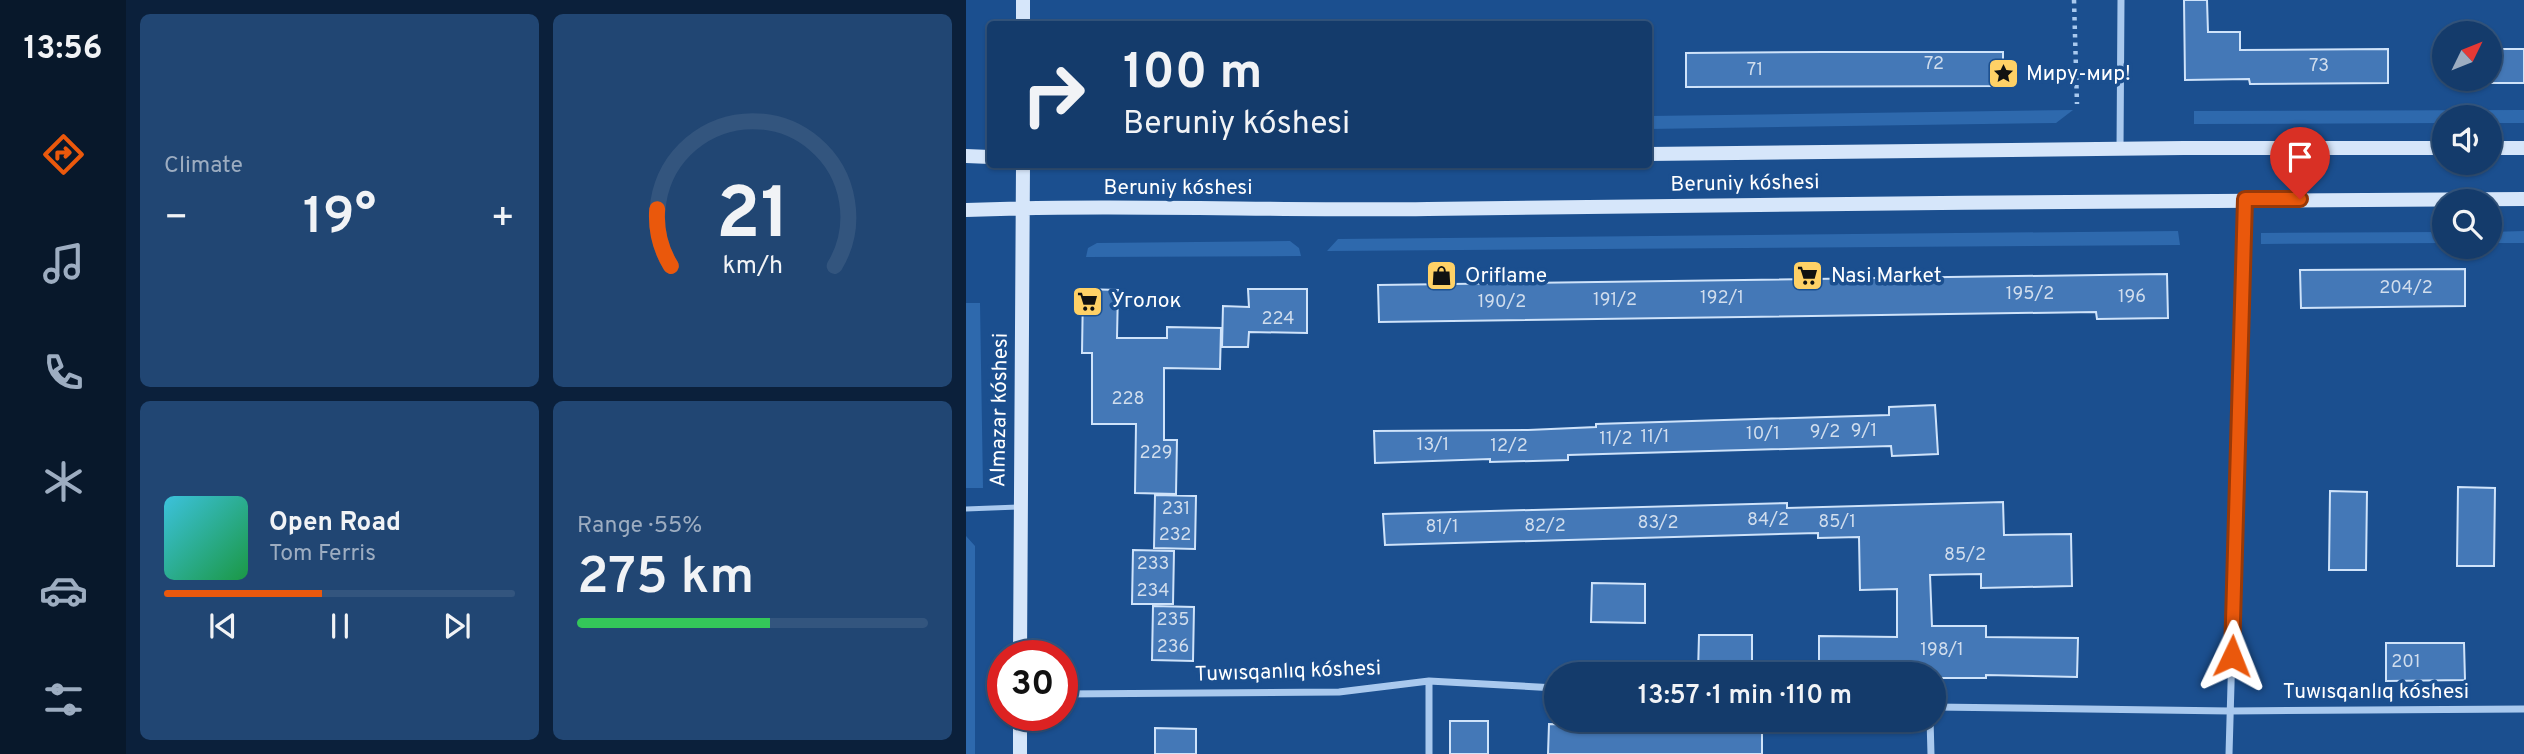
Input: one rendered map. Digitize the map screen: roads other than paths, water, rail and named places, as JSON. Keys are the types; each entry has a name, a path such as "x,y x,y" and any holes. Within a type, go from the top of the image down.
{"street":[{"path":"1023,0 1023,21"},
{"path":"2120,0 2120,149"},
{"name":"Beruniy kóshesi","path":"1652,154 2432,148"},
{"path":"2502,148 2524,149"},
{"path":"966,156 987,157"},
{"name":"Almazar kóshesi","path":"1020,640 1023,168"},
{"path":"2229,754 2245,199"},
{"name":"Beruniy kóshesi","path":"966,210 1326,210 2245,199 2524,199"},
{"path":"1429,681 1429,754"},
{"name":"Tuwısqanlıq kóshesi","path":"1078,694 1339,692 1429,681 1544,687"},
{"name":"Tuwısqanlıq kóshesi","path":"1946,707 2230,711 2524,709"},
{"path":"1020,731 1020,754"},
{"path":"1930,732 1931,754"}],"lane":[{"path":"966,509 1020,507"}],"place":[{"name":"Миру-мир!","path":"2003,74"},
{"name":"Oriflame","path":"1442,276"},
{"name":"Nasi Market","path":"1808,276"},
{"name":"Уголок","path":"1088,301"}]}
